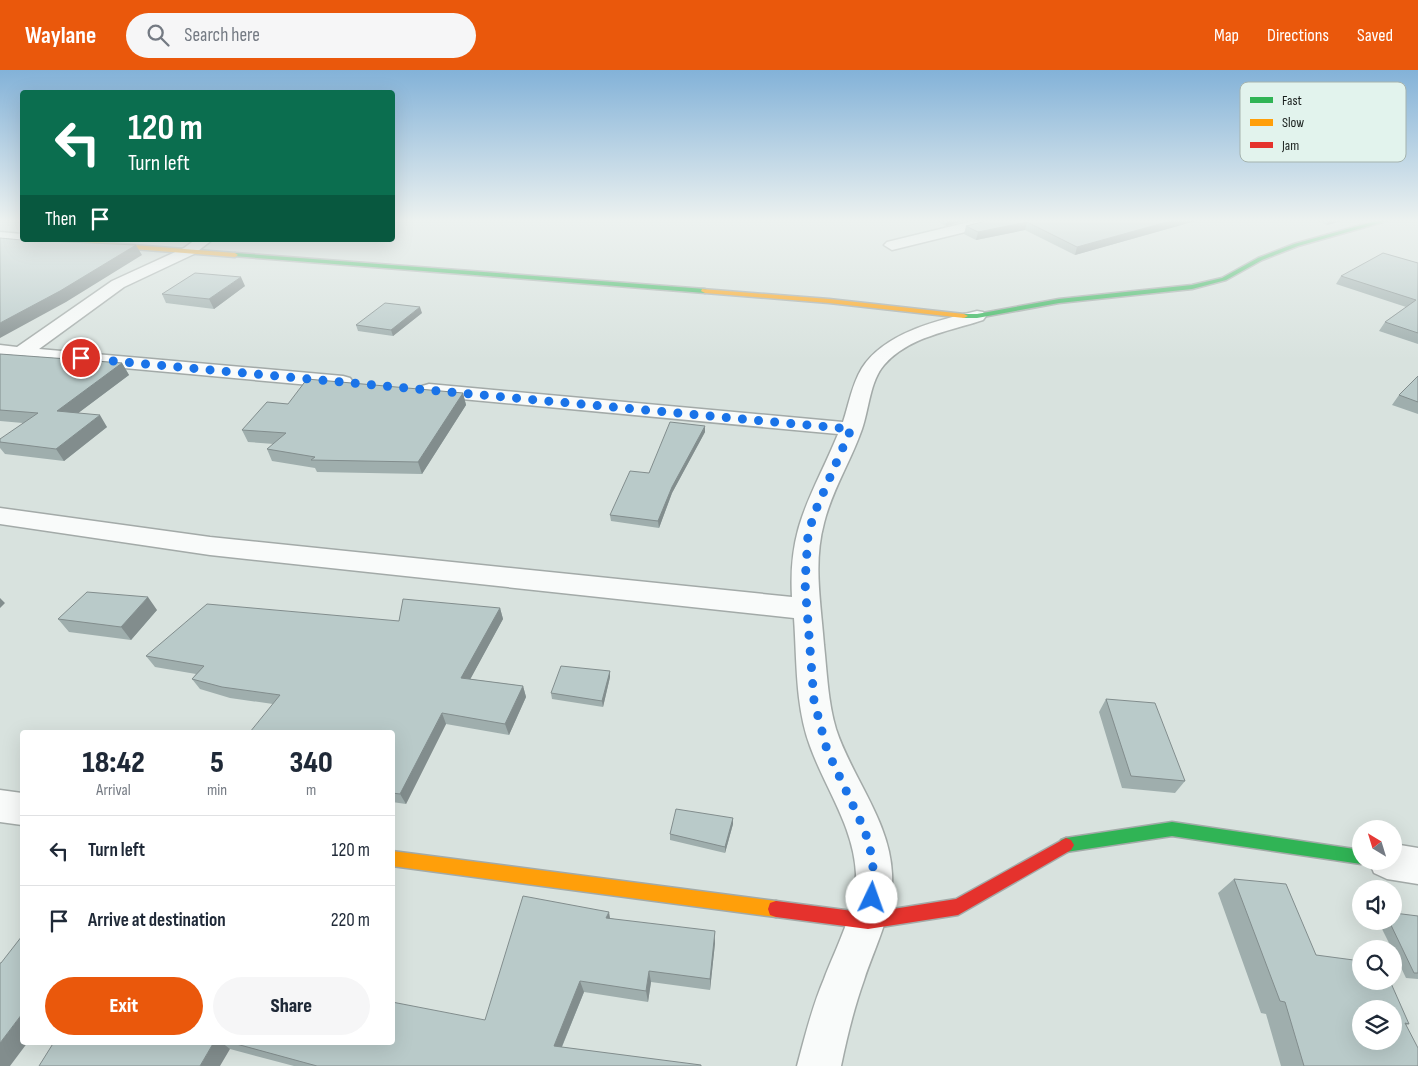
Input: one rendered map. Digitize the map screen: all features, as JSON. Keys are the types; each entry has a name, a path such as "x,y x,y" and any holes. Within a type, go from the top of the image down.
{"street":[{"path":"0,366 118,284 156,266"},
{"path":"387,266 830,301 944,315 977,316"},
{"path":"819,1066 838,993 868,921 874,875 865,831 827,750 814,701 805,583 808,535 814,514 851,429 870,370 884,354 906,341 977,316 1059,301 1192,287 1235,274 1250,266"},
{"path":"0,351 357,384"},
{"path":"407,388 851,429"},
{"path":"0,516 210,546 808,609"},
{"path":"0,806 20,809"},
{"path":"395,858 868,921 958,907 1066,845 1172,829 1352,856"},
{"path":"1402,863 1418,866"}],"building":[{"path":"0,266 101,266 60,291 0,323"},
{"path":"1358,266 1418,266 1418,333 1385,322 1416,300 1341,276"},
{"path":"195,273 241,277 209,299 162,294"},
{"path":"385,303 420,307 391,330 356,325"},
{"path":"0,354 122,363 57,411 100,415 56,449 0,442 0,439 38,413 0,410"},
{"path":"1418,376 1418,402 1399,395"},
{"path":"307,379 463,393 418,462 311,460 315,457 267,449 286,433 242,430 267,402 288,404"},
{"path":"670,422 705,426 672,487 658,521 610,515 630,471 649,473"},
{"path":"87,592 148,597 121,627 58,619"},
{"path":"403,599 500,608 461,678 523,686 505,724 442,713 400,794 395,793 395,730 252,730 280,695 222,687 192,679 204,666 146,656 207,604 399,621"},
{"path":"561,666 610,671 602,701 551,693"},
{"path":"1106,699 1155,703 1185,781 1131,776"},
{"path":"676,809 733,818 725,847 670,834"},
{"path":"1234,879 1286,884 1316,955 1352,960 1352,990 1394,990 1398,1000 1352,1000 1352,1050 1402,1050 1402,1008 1409,1024 1405,1023 1418,1048 1418,1066 1304,1066 1285,1002 1280,1001"},
{"path":"523,896 609,912 606,918 715,931 710,979 649,971 646,991 580,981 554,1046 701,1066 317,1066 240,1045 395,1045 395,1003 485,1020"},
{"path":"1402,914 1418,916 1418,973 1414,973 1402,948 1402,940 1398,940 1393,930 1402,930"},
{"path":"20,939 20,1017 0,1043 0,963"},
{"path":"52,1045 212,1045 200,1066 39,1066"}],"traffic: fast":[{"path":"385,266 705,291"},
{"path":"964,316 977,316 1059,301 1192,287 1224,279 1247,266"},
{"path":"1066,845 1172,829 1352,856"}],"traffic: slow":[{"path":"705,291 829,301 964,316"},
{"path":"395,858 776,909"}],"traffic: jam":[{"path":"776,909 868,921 958,907 1066,845"}],"route":[{"path":"81,358 851,429 814,514 808,535 805,558 805,583 814,701 827,750 865,831 874,875 872,898"}]}
